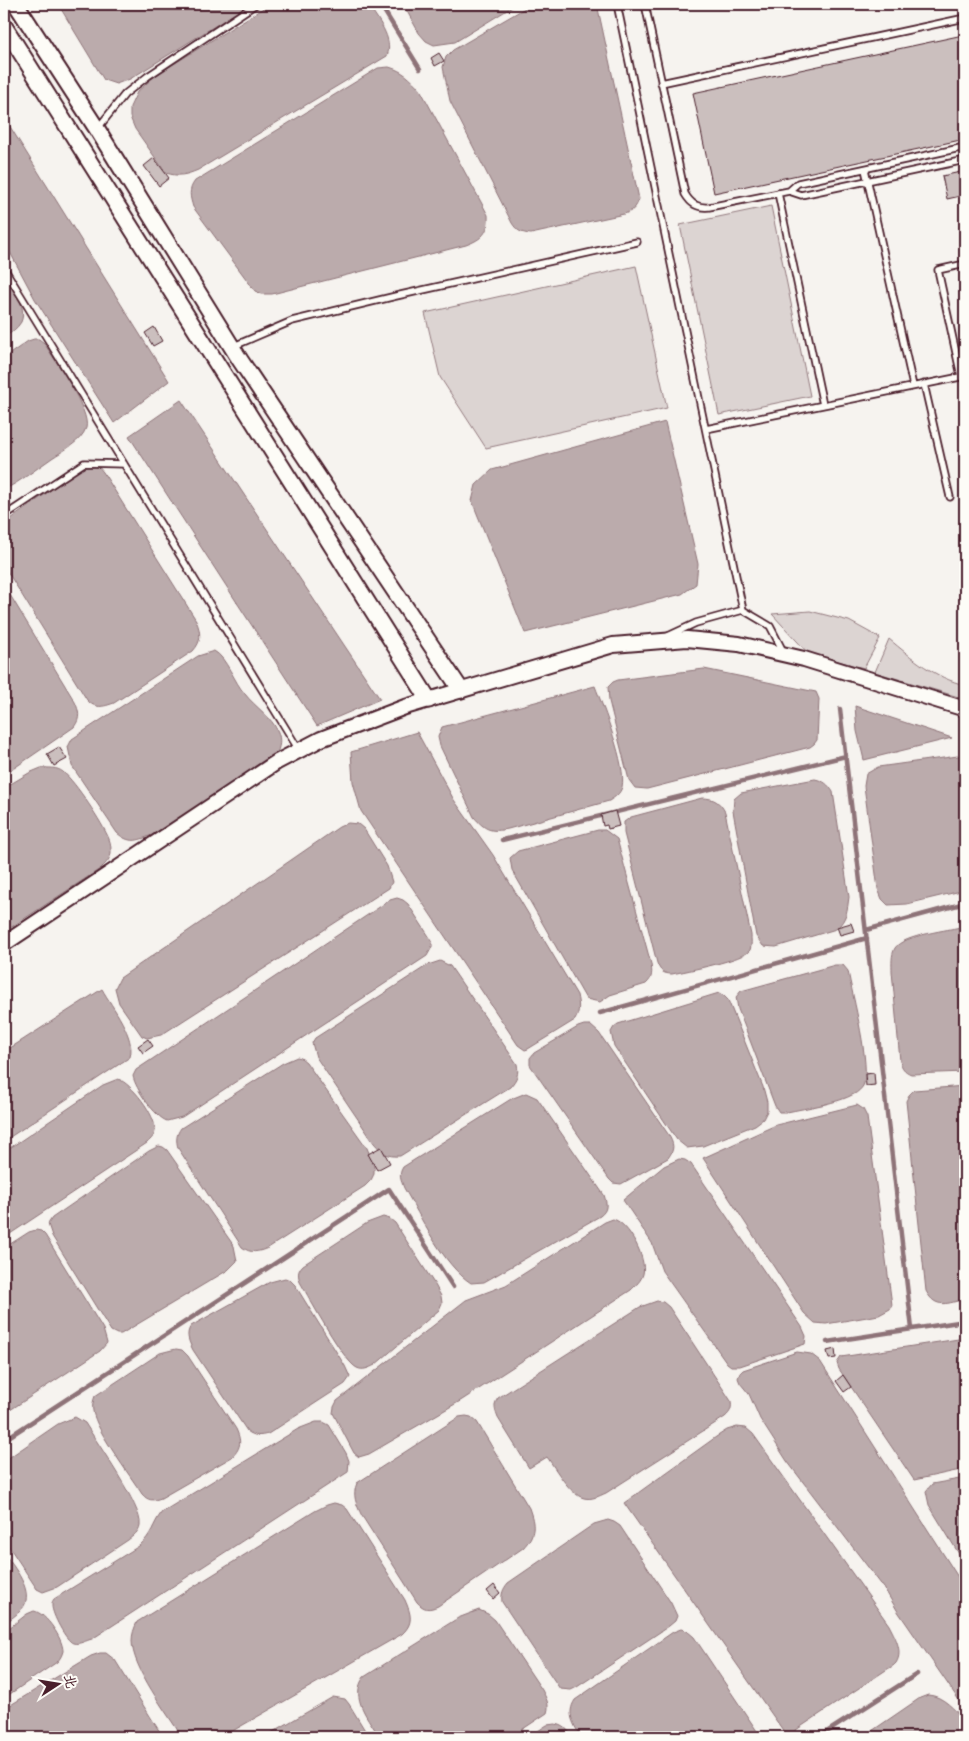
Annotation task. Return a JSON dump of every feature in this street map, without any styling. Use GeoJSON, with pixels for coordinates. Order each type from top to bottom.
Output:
{"type":"FeatureCollection","features":[{"type":"Feature","properties":{"kind":"main road"},"geometry":{"type":"LineString","coordinates":[[16,4],[97,129],[232,347],[461,690]]}},
{"type":"Feature","properties":{"kind":"main road"},"geometry":{"type":"LineString","coordinates":[[4,26],[429,700]]}},
{"type":"Feature","properties":{"kind":"street"},"geometry":{"type":"LineString","coordinates":[[4,944],[277,762],[321,739],[405,707],[613,644],[687,639],[739,644],[804,659],[965,709]]}},
{"type":"Feature","properties":{"kind":"lane"},"geometry":{"type":"LineString","coordinates":[[97,129],[125,94],[148,76],[256,4]]}},
{"type":"Feature","properties":{"kind":"lane"},"geometry":{"type":"LineString","coordinates":[[617,4],[742,610]]}},
{"type":"Feature","properties":{"kind":"lane"},"geometry":{"type":"LineString","coordinates":[[645,4],[685,194],[694,205],[709,207],[789,191],[801,195],[965,160]]}},
{"type":"Feature","properties":{"kind":"lane"},"geometry":{"type":"LineString","coordinates":[[662,83],[965,18]]}},
{"type":"Feature","properties":{"kind":"lane"},"geometry":{"type":"LineString","coordinates":[[789,191],[798,183],[965,147]]}},
{"type":"Feature","properties":{"kind":"lane"},"geometry":{"type":"LineString","coordinates":[[865,169],[913,386]]}},
{"type":"Feature","properties":{"kind":"lane"},"geometry":{"type":"LineString","coordinates":[[778,193],[823,405]]}},
{"type":"Feature","properties":{"kind":"lane"},"geometry":{"type":"LineString","coordinates":[[232,347],[292,321],[637,242]]}},
{"type":"Feature","properties":{"kind":"lane"},"geometry":{"type":"LineString","coordinates":[[706,429],[963,376],[938,270],[965,264]]}},
{"type":"Feature","properties":{"kind":"lane"},"geometry":{"type":"LineString","coordinates":[[4,268],[299,750]]}},
{"type":"Feature","properties":{"kind":"lane"},"geometry":{"type":"LineString","coordinates":[[924,384],[950,497]]}},
{"type":"Feature","properties":{"kind":"lane"},"geometry":{"type":"LineString","coordinates":[[4,516],[84,463],[124,464]]}},
{"type":"Feature","properties":{"kind":"lane"},"geometry":{"type":"LineString","coordinates":[[656,641],[696,624],[742,610],[770,626],[785,655]]}},
{"type":"Feature","properties":{"kind":"shaded area"},"geometry":{"type":"Polygon","coordinates":[[[58,4],[250,4],[130,79],[116,84],[104,80],[58,4]]]}},
{"type":"Feature","properties":{"kind":"shaded area"},"geometry":{"type":"Polygon","coordinates":[[[270,4],[368,4],[380,22],[386,36],[389,49],[387,56],[198,170],[182,175],[166,173],[135,129],[130,117],[130,107],[137,92],[156,75],[270,4]]]}},
{"type":"Feature","properties":{"kind":"shaded area"},"geometry":{"type":"Polygon","coordinates":[[[403,4],[517,4],[455,42],[434,45],[426,41],[419,33],[403,4]]]}},
{"type":"Feature","properties":{"kind":"shaded area"},"geometry":{"type":"Polygon","coordinates":[[[532,4],[597,4],[639,199],[634,209],[624,214],[531,234],[520,231],[512,223],[450,101],[443,67],[446,57],[453,50],[532,4]]]}},
{"type":"Feature","properties":{"kind":"shaded area"},"geometry":{"type":"Polygon","coordinates":[[[389,67],[406,75],[420,89],[488,215],[486,231],[480,238],[466,245],[272,294],[262,294],[255,291],[193,207],[190,194],[191,187],[195,181],[378,68],[389,67]]]}},
{"type":"Feature","properties":{"kind":"shaded area"},"geometry":{"type":"Polygon","coordinates":[[[4,117],[169,381],[114,423],[35,299],[4,241],[4,117]]]}},
{"type":"Feature","properties":{"kind":"shaded area"},"geometry":{"type":"Polygon","coordinates":[[[771,206],[810,396],[719,415],[680,225],[771,206]]]}},
{"type":"Feature","properties":{"kind":"shaded area"},"geometry":{"type":"Polygon","coordinates":[[[636,266],[667,408],[486,448],[440,377],[425,313],[636,266]]]}},
{"type":"Feature","properties":{"kind":"shaded area"},"geometry":{"type":"Polygon","coordinates":[[[4,271],[21,302],[23,316],[18,327],[4,338],[4,271]]]}},
{"type":"Feature","properties":{"kind":"shaded area"},"geometry":{"type":"Polygon","coordinates":[[[39,339],[44,343],[71,385],[83,410],[86,428],[84,433],[72,445],[4,490],[4,358],[28,341],[39,339]]]}},
{"type":"Feature","properties":{"kind":"shaded area"},"geometry":{"type":"Polygon","coordinates":[[[181,400],[380,699],[317,726],[129,436],[181,400]]]}},
{"type":"Feature","properties":{"kind":"shaded area"},"geometry":{"type":"Polygon","coordinates":[[[665,422],[698,564],[696,584],[682,594],[525,633],[472,501],[476,485],[492,470],[665,422]]]}},
{"type":"Feature","properties":{"kind":"shaded area"},"geometry":{"type":"Polygon","coordinates":[[[93,464],[98,466],[103,472],[196,620],[200,637],[193,651],[114,703],[99,706],[93,705],[87,700],[4,566],[4,524],[77,471],[93,464]]]}},
{"type":"Feature","properties":{"kind":"shaded area"},"geometry":{"type":"Polygon","coordinates":[[[4,585],[75,702],[79,714],[78,721],[74,727],[4,775],[4,585]]]}},
{"type":"Feature","properties":{"kind":"shaded area"},"geometry":{"type":"Polygon","coordinates":[[[810,611],[849,621],[880,638],[864,668],[808,653],[772,614],[810,611]]]}},
{"type":"Feature","properties":{"kind":"shaded area"},"geometry":{"type":"Polygon","coordinates":[[[889,639],[915,660],[934,672],[944,678],[965,685],[965,699],[875,672],[889,639]]]}},
{"type":"Feature","properties":{"kind":"shaded area"},"geometry":{"type":"Polygon","coordinates":[[[214,651],[223,659],[245,694],[268,717],[275,727],[280,741],[276,755],[152,835],[138,840],[126,839],[117,833],[72,766],[68,747],[72,739],[198,656],[214,651]]]}},
{"type":"Feature","properties":{"kind":"shaded area"},"geometry":{"type":"Polygon","coordinates":[[[704,669],[816,692],[819,699],[817,740],[810,747],[647,789],[635,788],[629,780],[609,701],[608,687],[618,680],[704,669]]]}},
{"type":"Feature","properties":{"kind":"shaded area"},"geometry":{"type":"Polygon","coordinates":[[[595,686],[618,751],[623,777],[619,793],[609,801],[508,829],[493,830],[482,825],[474,817],[440,746],[438,737],[442,727],[595,686]]]}},
{"type":"Feature","properties":{"kind":"shaded area"},"geometry":{"type":"Polygon","coordinates":[[[855,706],[952,738],[864,760],[857,731],[855,706]]]}},
{"type":"Feature","properties":{"kind":"shaded area"},"geometry":{"type":"Polygon","coordinates":[[[417,732],[454,800],[493,855],[577,995],[579,1008],[575,1020],[528,1049],[525,1050],[518,1045],[361,811],[353,782],[351,752],[417,732]]]}},
{"type":"Feature","properties":{"kind":"shaded area"},"geometry":{"type":"Polygon","coordinates":[[[965,755],[965,890],[907,904],[888,905],[882,899],[878,889],[864,786],[866,774],[878,767],[965,755]]]}},
{"type":"Feature","properties":{"kind":"shaded area"},"geometry":{"type":"Polygon","coordinates":[[[41,768],[61,770],[74,784],[106,832],[110,842],[111,854],[108,861],[100,869],[4,932],[4,788],[41,768]]]}},
{"type":"Feature","properties":{"kind":"shaded area"},"geometry":{"type":"Polygon","coordinates":[[[815,779],[826,783],[833,792],[849,897],[846,914],[836,929],[776,947],[763,946],[756,936],[733,811],[734,799],[741,793],[815,779]]]}},
{"type":"Feature","properties":{"kind":"shaded area"},"geometry":{"type":"Polygon","coordinates":[[[702,798],[716,801],[725,812],[751,935],[751,946],[746,954],[737,958],[672,974],[664,973],[657,963],[624,833],[624,822],[631,817],[702,798]]]}},
{"type":"Feature","properties":{"kind":"shaded area"},"geometry":{"type":"Polygon","coordinates":[[[348,823],[358,824],[364,829],[387,866],[392,882],[389,888],[161,1035],[147,1038],[142,1036],[119,1003],[115,988],[120,978],[339,827],[348,823]]]}},
{"type":"Feature","properties":{"kind":"shaded area"},"geometry":{"type":"Polygon","coordinates":[[[598,830],[605,830],[617,839],[652,972],[646,984],[610,995],[600,1002],[586,999],[512,870],[510,858],[518,851],[598,830]]]}},
{"type":"Feature","properties":{"kind":"shaded area"},"geometry":{"type":"Polygon","coordinates":[[[397,898],[408,904],[432,941],[432,947],[427,956],[182,1117],[167,1121],[151,1108],[141,1094],[133,1076],[136,1070],[390,900],[397,898]]]}},
{"type":"Feature","properties":{"kind":"shaded area"},"geometry":{"type":"Polygon","coordinates":[[[965,926],[965,1072],[911,1074],[904,1069],[900,1061],[892,971],[895,948],[900,943],[917,936],[965,926]]]}},
{"type":"Feature","properties":{"kind":"shaded area"},"geometry":{"type":"Polygon","coordinates":[[[440,961],[450,966],[517,1064],[517,1076],[510,1087],[400,1156],[388,1155],[382,1152],[374,1143],[316,1057],[312,1043],[315,1038],[428,965],[440,961]]]}},
{"type":"Feature","properties":{"kind":"shaded area"},"geometry":{"type":"Polygon","coordinates":[[[835,965],[843,965],[848,971],[863,1048],[865,1077],[863,1086],[856,1093],[840,1100],[787,1112],[779,1112],[738,1009],[736,997],[741,991],[835,965]]]}},
{"type":"Feature","properties":{"kind":"shaded area"},"geometry":{"type":"Polygon","coordinates":[[[102,989],[117,1013],[130,1040],[130,1057],[4,1141],[4,1052],[102,989]]]}},
{"type":"Feature","properties":{"kind":"shaded area"},"geometry":{"type":"Polygon","coordinates":[[[719,993],[728,1000],[763,1087],[767,1111],[763,1119],[755,1125],[703,1146],[687,1148],[677,1140],[614,1046],[611,1032],[618,1024],[719,993]]]}},
{"type":"Feature","properties":{"kind":"shaded area"},"geometry":{"type":"Polygon","coordinates":[[[584,1025],[590,1025],[599,1033],[668,1134],[672,1144],[673,1149],[668,1158],[621,1184],[613,1183],[609,1179],[530,1065],[530,1058],[534,1053],[584,1025]]]}},
{"type":"Feature","properties":{"kind":"shaded area"},"geometry":{"type":"Polygon","coordinates":[[[297,1057],[306,1062],[367,1148],[374,1165],[374,1174],[365,1186],[268,1248],[252,1251],[242,1247],[178,1148],[177,1135],[181,1128],[283,1063],[297,1057]]]}},
{"type":"Feature","properties":{"kind":"shaded area"},"geometry":{"type":"Polygon","coordinates":[[[118,1079],[136,1093],[147,1108],[154,1124],[155,1132],[152,1137],[147,1143],[4,1238],[4,1152],[103,1085],[118,1079]]]}},
{"type":"Feature","properties":{"kind":"shaded area"},"geometry":{"type":"Polygon","coordinates":[[[965,1086],[965,1299],[943,1304],[934,1301],[926,1291],[906,1101],[914,1090],[965,1086]]]}},
{"type":"Feature","properties":{"kind":"shaded area"},"geometry":{"type":"Polygon","coordinates":[[[526,1093],[537,1098],[604,1195],[606,1209],[600,1216],[484,1282],[471,1283],[451,1265],[433,1240],[404,1188],[401,1173],[403,1167],[511,1099],[526,1093]]]}},
{"type":"Feature","properties":{"kind":"shaded area"},"geometry":{"type":"Polygon","coordinates":[[[857,1105],[863,1109],[867,1117],[892,1305],[890,1309],[879,1315],[826,1324],[815,1323],[804,1313],[703,1158],[776,1125],[857,1105]]]}},
{"type":"Feature","properties":{"kind":"shaded area"},"geometry":{"type":"Polygon","coordinates":[[[159,1146],[167,1150],[234,1246],[237,1261],[228,1270],[121,1334],[117,1334],[111,1331],[52,1236],[48,1224],[52,1218],[159,1146]]]}},
{"type":"Feature","properties":{"kind":"shaded area"},"geometry":{"type":"Polygon","coordinates":[[[679,1159],[691,1164],[802,1327],[806,1336],[805,1344],[740,1366],[731,1366],[662,1271],[652,1243],[623,1200],[664,1166],[679,1159]]]}},
{"type":"Feature","properties":{"kind":"shaded area"},"geometry":{"type":"Polygon","coordinates":[[[383,1217],[395,1223],[435,1285],[441,1296],[442,1303],[439,1310],[375,1365],[362,1369],[357,1368],[351,1363],[335,1342],[300,1282],[298,1273],[303,1265],[367,1223],[383,1217]]]}},
{"type":"Feature","properties":{"kind":"shaded area"},"geometry":{"type":"Polygon","coordinates":[[[613,1219],[625,1227],[631,1234],[636,1242],[644,1267],[642,1276],[631,1290],[462,1400],[369,1454],[359,1457],[354,1453],[333,1413],[337,1401],[466,1300],[506,1285],[605,1222],[613,1219]]]}},
{"type":"Feature","properties":{"kind":"shaded area"},"geometry":{"type":"Polygon","coordinates":[[[41,1231],[45,1235],[103,1329],[107,1343],[100,1351],[4,1414],[4,1248],[29,1232],[41,1231]]]}},
{"type":"Feature","properties":{"kind":"shaded area"},"geometry":{"type":"Polygon","coordinates":[[[285,1278],[295,1285],[350,1377],[345,1384],[268,1434],[260,1436],[247,1431],[193,1350],[188,1332],[191,1326],[270,1282],[285,1278]]]}},
{"type":"Feature","properties":{"kind":"shaded area"},"geometry":{"type":"Polygon","coordinates":[[[657,1301],[663,1302],[669,1307],[731,1401],[729,1413],[606,1493],[595,1497],[584,1498],[574,1492],[547,1457],[529,1468],[498,1418],[495,1403],[498,1398],[640,1307],[657,1301]]]}},
{"type":"Feature","properties":{"kind":"shaded area"},"geometry":{"type":"Polygon","coordinates":[[[965,1338],[965,1469],[914,1480],[839,1369],[837,1363],[841,1357],[965,1338]]]}},
{"type":"Feature","properties":{"kind":"shaded area"},"geometry":{"type":"Polygon","coordinates":[[[176,1349],[182,1350],[188,1356],[236,1429],[240,1443],[238,1450],[232,1457],[161,1498],[151,1500],[142,1494],[100,1430],[95,1420],[93,1404],[95,1396],[160,1353],[176,1349]]]}},
{"type":"Feature","properties":{"kind":"shaded area"},"geometry":{"type":"Polygon","coordinates":[[[797,1352],[811,1354],[820,1361],[965,1588],[965,1709],[884,1588],[787,1461],[760,1419],[749,1394],[740,1383],[738,1378],[743,1370],[797,1352]]]}},
{"type":"Feature","properties":{"kind":"shaded area"},"geometry":{"type":"Polygon","coordinates":[[[75,1417],[85,1423],[118,1474],[134,1504],[139,1516],[140,1525],[137,1532],[128,1540],[57,1587],[43,1592],[37,1589],[4,1539],[4,1461],[58,1424],[75,1417]]]}},
{"type":"Feature","properties":{"kind":"shaded area"},"geometry":{"type":"Polygon","coordinates":[[[459,1417],[471,1417],[477,1422],[529,1508],[533,1524],[532,1534],[523,1548],[438,1606],[432,1608],[422,1607],[362,1516],[355,1500],[356,1487],[357,1483],[459,1417]]]}},
{"type":"Feature","properties":{"kind":"shaded area"},"geometry":{"type":"Polygon","coordinates":[[[316,1422],[323,1422],[329,1425],[346,1453],[349,1461],[348,1472],[92,1639],[73,1643],[67,1638],[54,1615],[52,1603],[54,1599],[139,1546],[147,1537],[162,1512],[298,1429],[316,1422]]]}},
{"type":"Feature","properties":{"kind":"shaded area"},"geometry":{"type":"Polygon","coordinates":[[[737,1427],[746,1428],[753,1434],[889,1625],[899,1648],[898,1658],[894,1665],[787,1736],[624,1503],[716,1437],[727,1430],[737,1427]]]}},
{"type":"Feature","properties":{"kind":"shaded area"},"geometry":{"type":"Polygon","coordinates":[[[965,1478],[965,1560],[959,1554],[929,1505],[926,1491],[932,1484],[965,1478]]]}},
{"type":"Feature","properties":{"kind":"shaded area"},"geometry":{"type":"Polygon","coordinates":[[[334,1503],[342,1505],[347,1509],[405,1600],[410,1618],[406,1630],[222,1737],[182,1737],[144,1677],[138,1664],[132,1641],[137,1622],[315,1511],[334,1503]]]}},
{"type":"Feature","properties":{"kind":"shaded area"},"geometry":{"type":"Polygon","coordinates":[[[608,1520],[620,1526],[671,1603],[677,1616],[675,1621],[669,1626],[577,1687],[571,1690],[560,1689],[502,1602],[503,1592],[508,1583],[594,1524],[608,1520]]]}},
{"type":"Feature","properties":{"kind":"shaded area"},"geometry":{"type":"Polygon","coordinates":[[[4,1553],[22,1580],[25,1587],[26,1602],[16,1615],[4,1624],[4,1553]]]}},
{"type":"Feature","properties":{"kind":"shaded area"},"geometry":{"type":"Polygon","coordinates":[[[479,1610],[495,1620],[542,1690],[548,1704],[547,1713],[511,1737],[380,1737],[362,1708],[359,1692],[364,1677],[458,1618],[479,1610]]]}},
{"type":"Feature","properties":{"kind":"shaded area"},"geometry":{"type":"Polygon","coordinates":[[[34,1611],[44,1616],[53,1627],[60,1640],[63,1652],[57,1662],[4,1698],[4,1632],[27,1614],[34,1611]]]}},
{"type":"Feature","properties":{"kind":"shaded area"},"geometry":{"type":"Polygon","coordinates":[[[681,1629],[694,1637],[761,1737],[581,1737],[571,1715],[572,1705],[575,1700],[673,1632],[681,1629]]]}},
{"type":"Feature","properties":{"kind":"shaded area"},"geometry":{"type":"Polygon","coordinates":[[[106,1653],[115,1660],[163,1737],[4,1737],[4,1709],[91,1656],[106,1653]]]}},
{"type":"Feature","properties":{"kind":"shaded area"},"geometry":{"type":"Polygon","coordinates":[[[928,1695],[944,1701],[965,1720],[965,1737],[863,1737],[920,1698],[928,1695]]]}},
{"type":"Feature","properties":{"kind":"shaded area"},"geometry":{"type":"Polygon","coordinates":[[[333,1697],[345,1699],[369,1737],[264,1737],[333,1697]]]}},
{"type":"Feature","properties":{"kind":"shaded area"},"geometry":{"type":"Polygon","coordinates":[[[555,1724],[566,1728],[573,1737],[529,1737],[547,1725],[555,1724]]]}},
{"type":"Feature","properties":{"kind":"building"},"geometry":{"type":"Polygon","coordinates":[[[963,35],[965,46],[965,139],[714,193],[693,93],[963,35]]]}},
{"type":"Feature","properties":{"kind":"building"},"geometry":{"type":"Polygon","coordinates":[[[439,53],[444,61],[435,66],[431,58],[439,53]]]}},
{"type":"Feature","properties":{"kind":"building"},"geometry":{"type":"Polygon","coordinates":[[[154,158],[169,178],[159,186],[144,166],[154,158]]]}},
{"type":"Feature","properties":{"kind":"building"},"geometry":{"type":"Polygon","coordinates":[[[965,171],[965,195],[947,199],[942,176],[965,171]]]}},
{"type":"Feature","properties":{"kind":"building"},"geometry":{"type":"Polygon","coordinates":[[[154,327],[162,341],[153,346],[145,333],[154,327]]]}},
{"type":"Feature","properties":{"kind":"building"},"geometry":{"type":"Polygon","coordinates":[[[59,747],[67,759],[54,766],[47,754],[59,747]]]}},
{"type":"Feature","properties":{"kind":"building"},"geometry":{"type":"Polygon","coordinates":[[[615,811],[619,826],[608,829],[607,825],[603,826],[601,815],[615,811]]]}},
{"type":"Feature","properties":{"kind":"building"},"geometry":{"type":"Polygon","coordinates":[[[851,923],[854,931],[840,935],[837,927],[851,923]]]}},
{"type":"Feature","properties":{"kind":"building"},"geometry":{"type":"Polygon","coordinates":[[[148,1039],[153,1046],[143,1053],[138,1046],[148,1039]]]}},
{"type":"Feature","properties":{"kind":"building"},"geometry":{"type":"Polygon","coordinates":[[[874,1073],[875,1085],[866,1086],[865,1074],[874,1073]]]}},
{"type":"Feature","properties":{"kind":"building"},"geometry":{"type":"Polygon","coordinates":[[[381,1147],[390,1163],[377,1170],[368,1154],[381,1147]]]}},
{"type":"Feature","properties":{"kind":"building"},"geometry":{"type":"Polygon","coordinates":[[[835,1349],[836,1358],[829,1359],[827,1351],[835,1349]]]}},
{"type":"Feature","properties":{"kind":"building"},"geometry":{"type":"Polygon","coordinates":[[[843,1375],[851,1387],[844,1392],[836,1381],[843,1375]]]}},
{"type":"Feature","properties":{"kind":"building"},"geometry":{"type":"Polygon","coordinates":[[[494,1585],[500,1593],[493,1599],[487,1591],[494,1585]]]}},
{"type":"Feature","properties":{"kind":"waterway"},"geometry":{"type":"LineString","coordinates":[[380,4],[420,69]]}},
{"type":"Feature","properties":{"kind":"waterway"},"geometry":{"type":"LineString","coordinates":[[840,709],[912,1329]]}},
{"type":"Feature","properties":{"kind":"waterway"},"geometry":{"type":"LineString","coordinates":[[502,840],[846,756]]}},
{"type":"Feature","properties":{"kind":"waterway"},"geometry":{"type":"LineString","coordinates":[[866,930],[965,903]]}},
{"type":"Feature","properties":{"kind":"waterway"},"geometry":{"type":"LineString","coordinates":[[600,1013],[867,938]]}},
{"type":"Feature","properties":{"kind":"waterway"},"geometry":{"type":"LineString","coordinates":[[4,1440],[389,1189],[453,1287]]}},
{"type":"Feature","properties":{"kind":"waterway"},"geometry":{"type":"LineString","coordinates":[[827,1342],[965,1321]]}},
{"type":"Feature","properties":{"kind":"waterway"},"geometry":{"type":"LineString","coordinates":[[819,1737],[917,1674]]}}]}
